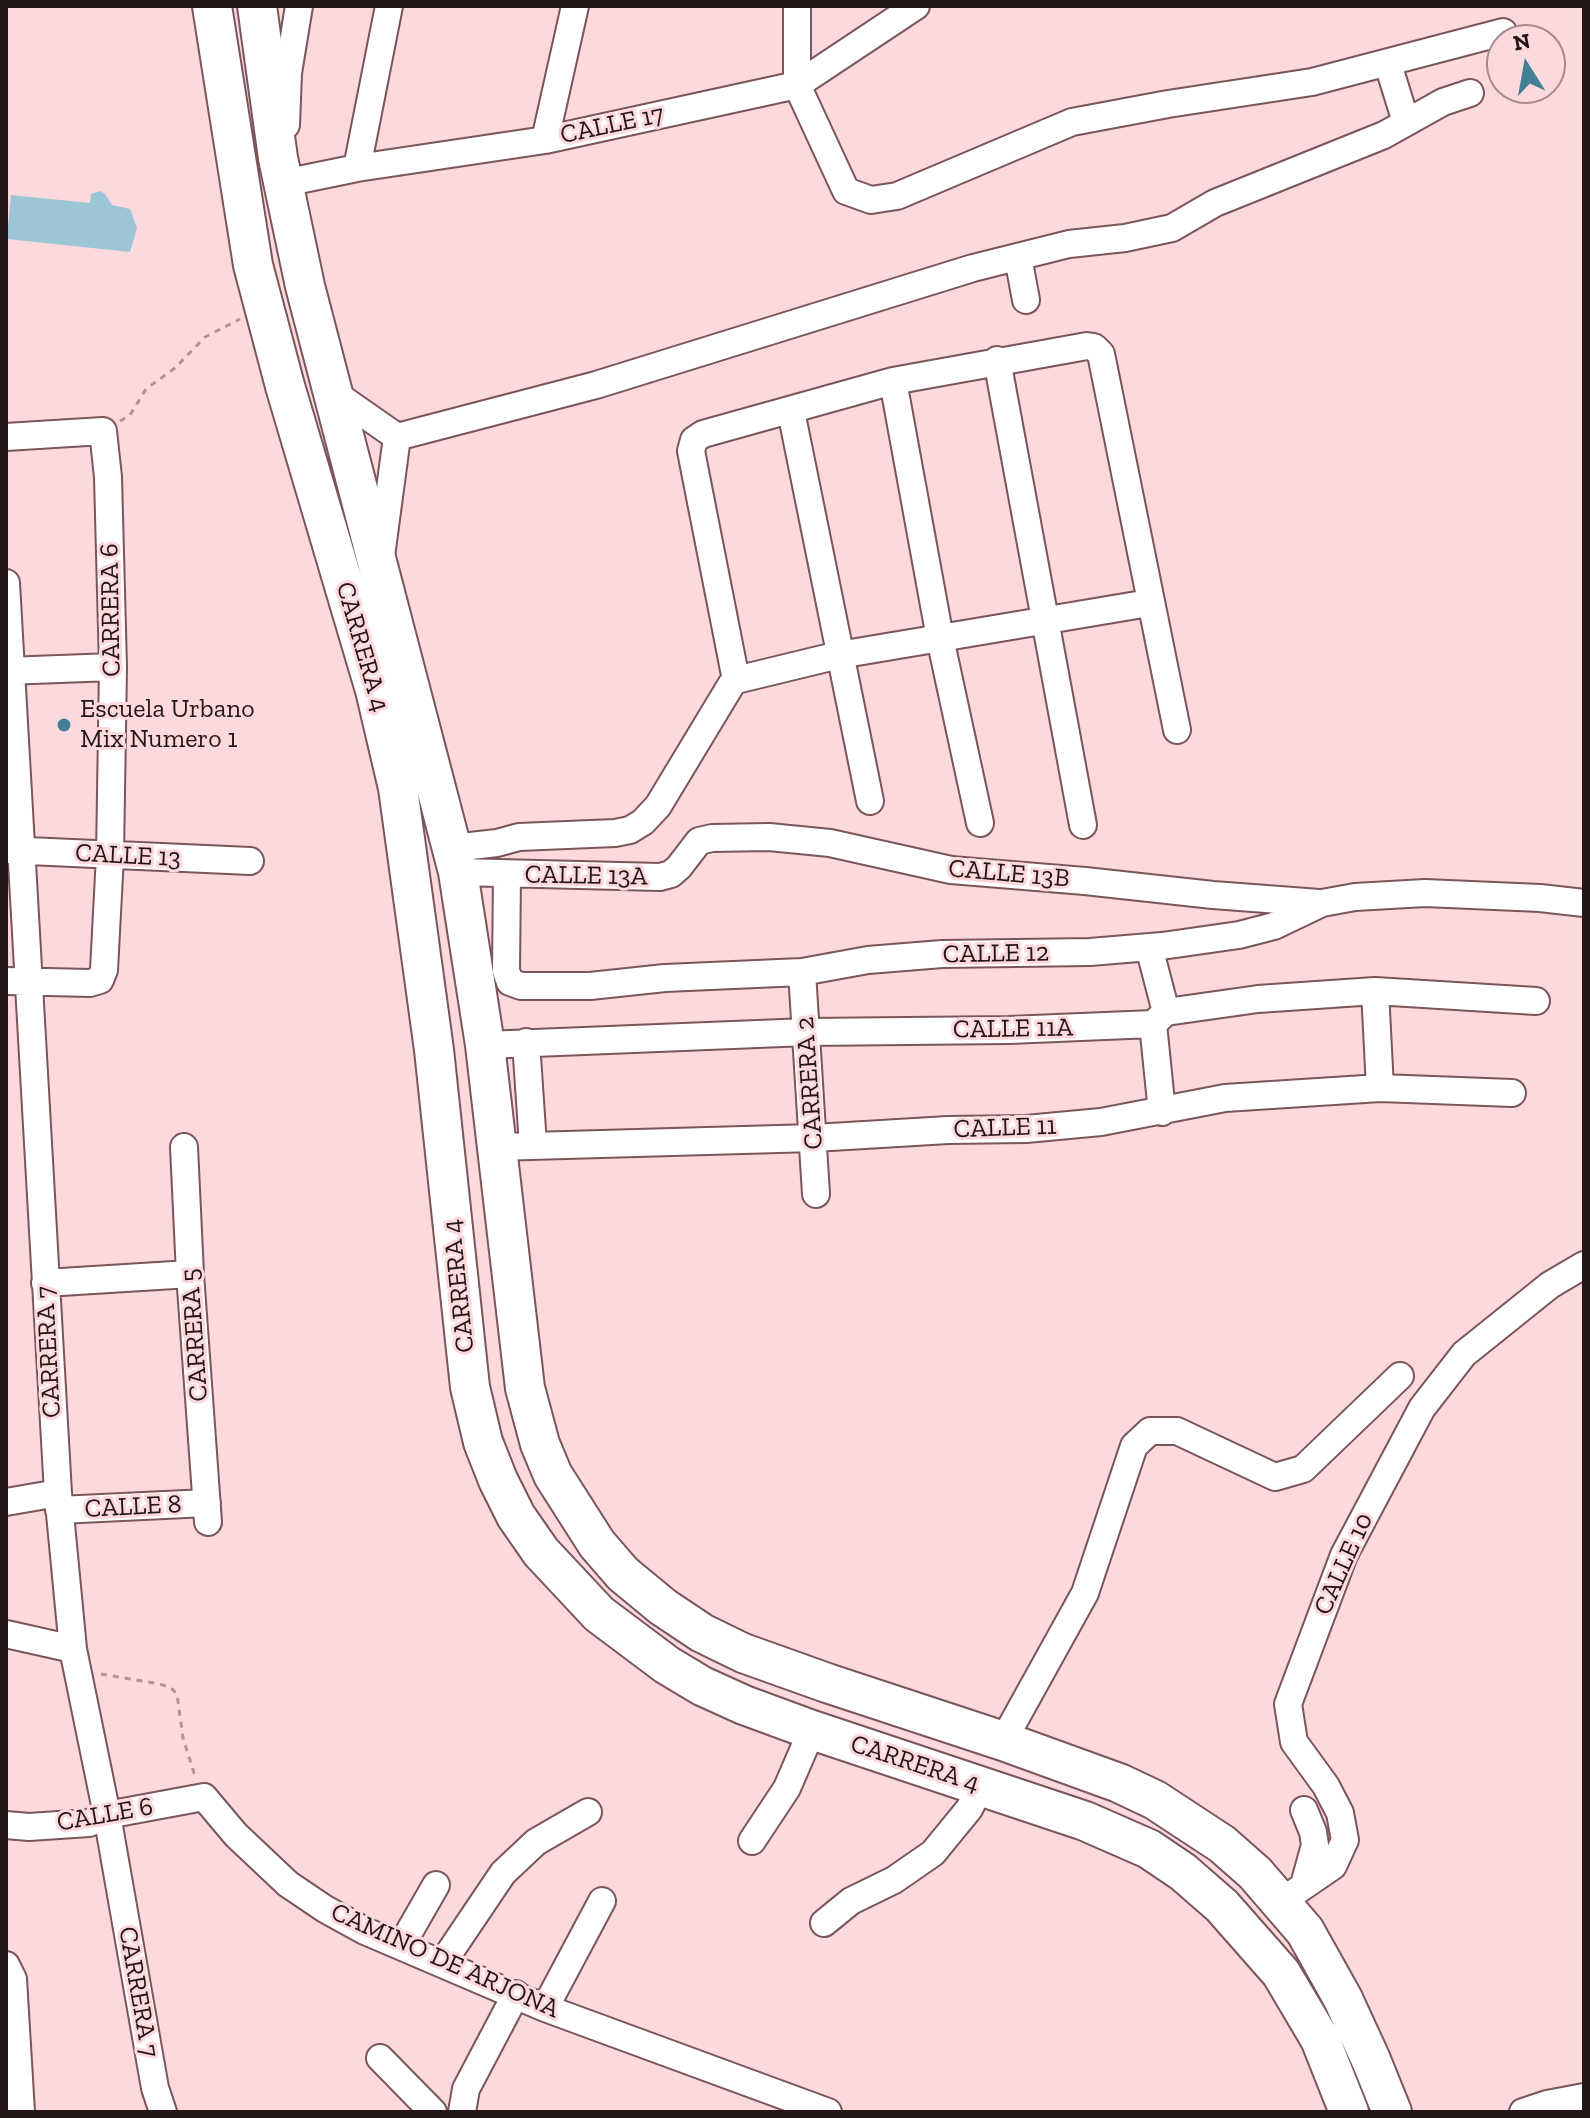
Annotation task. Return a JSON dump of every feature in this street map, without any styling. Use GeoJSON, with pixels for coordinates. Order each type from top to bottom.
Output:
{"type":"FeatureCollection","features":[{"type":"Feature","properties":{"kind":"highway","name":"CARRERA 4"},"geometry":{"type":"LineString","coordinates":[[212,6],[246,225],[264,307],[363,645],[398,788],[432,1035],[470,1387],[483,1442],[516,1516],[541,1552],[599,1614],[667,1665],[702,1686],[812,1730],[1123,1836],[1183,1872],[1222,1906],[1281,1973],[1320,2039],[1349,2112]]}},
{"type":"Feature","properties":{"kind":"highway","name":"CARRERA 4"},"geometry":{"type":"LineString","coordinates":[[257,6],[281,170],[305,286],[454,852],[485,1045],[511,1287],[527,1401],[553,1475],[597,1544],[623,1574],[663,1607],[702,1633],[743,1653],[1119,1783],[1155,1800],[1222,1844],[1255,1873],[1293,1893],[1392,2112]]}},
{"type":"Feature","properties":{"kind":"highway"},"geometry":{"type":"LineString","coordinates":[[460,1293],[511,1287]]}},
{"type":"Feature","properties":{"kind":"street"},"geometry":{"type":"LineString","coordinates":[[281,170],[287,123],[288,73],[299,6]]}},
{"type":"Feature","properties":{"kind":"street"},"geometry":{"type":"LineString","coordinates":[[357,168],[389,6]]}},
{"type":"Feature","properties":{"kind":"street"},"geometry":{"type":"LineString","coordinates":[[545,140],[575,6]]}},
{"type":"Feature","properties":{"kind":"street"},"geometry":{"type":"LineString","coordinates":[[797,6],[797,85],[846,191],[871,200],[897,196],[1072,122],[1312,82],[1486,37]]}},
{"type":"Feature","properties":{"kind":"street","name":"CALLE 17"},"geometry":{"type":"LineString","coordinates":[[281,170],[357,168],[545,140],[797,85],[916,6]]}},
{"type":"Feature","properties":{"kind":"street"},"geometry":{"type":"LineString","coordinates":[[1388,64],[1406,122]]}},
{"type":"Feature","properties":{"kind":"street"},"geometry":{"type":"LineString","coordinates":[[334,393],[397,437],[596,385],[958,273],[1069,244],[1125,238],[1172,228],[1215,203],[1384,135],[1443,102],[1470,93]]}},
{"type":"Feature","properties":{"kind":"street"},"geometry":{"type":"LineString","coordinates":[[1018,257],[1026,300]]}},
{"type":"Feature","properties":{"kind":"street"},"geometry":{"type":"LineString","coordinates":[[736,680],[691,451],[694,440],[703,434],[893,381],[1087,346],[1094,347],[1101,354],[1177,730]]}},
{"type":"Feature","properties":{"kind":"street"},"geometry":{"type":"LineString","coordinates":[[997,360],[1083,825]]}},
{"type":"Feature","properties":{"kind":"street"},"geometry":{"type":"LineString","coordinates":[[893,381],[940,638],[980,823]]}},
{"type":"Feature","properties":{"kind":"street"},"geometry":{"type":"LineString","coordinates":[[791,411],[870,801]]}},
{"type":"Feature","properties":{"kind":"street"},"geometry":{"type":"LineString","coordinates":[[6,437],[103,431]]}},
{"type":"Feature","properties":{"kind":"street","name":"CARRERA 6"},"geometry":{"type":"LineString","coordinates":[[17,981],[90,983],[100,980],[104,970],[110,856],[113,667],[108,477],[103,431]]}},
{"type":"Feature","properties":{"kind":"street"},"geometry":{"type":"LineString","coordinates":[[380,565],[397,437]]}},
{"type":"Feature","properties":{"kind":"street","name":"CARRERA 7"},"geometry":{"type":"LineString","coordinates":[[6,583],[17,981],[45,1283],[58,1502],[75,1660],[107,1815],[155,2088],[163,2112]]}},
{"type":"Feature","properties":{"kind":"street"},"geometry":{"type":"LineString","coordinates":[[454,852],[519,837],[630,830],[658,806],[736,680],[839,655],[1149,603]]}},
{"type":"Feature","properties":{"kind":"street"},"geometry":{"type":"LineString","coordinates":[[9,670],[113,667]]}},
{"type":"Feature","properties":{"kind":"street","name":"CALLE 13B"},"geometry":{"type":"LineString","coordinates":[[699,841],[712,838],[785,839],[830,843],[951,870],[1322,903]]}},
{"type":"Feature","properties":{"kind":"street","name":"CALLE 13A"},"geometry":{"type":"LineString","coordinates":[[454,852],[507,874],[660,877],[671,874],[679,867],[699,841]]}},
{"type":"Feature","properties":{"kind":"street","name":"CALLE 13"},"geometry":{"type":"LineString","coordinates":[[14,850],[250,861]]}},
{"type":"Feature","properties":{"kind":"street","name":"CALLE 12"},"geometry":{"type":"LineString","coordinates":[[507,874],[506,971],[510,982],[521,986],[590,986],[665,978],[802,972],[868,960],[942,954],[1090,952],[1149,947],[1239,935],[1274,926],[1322,903],[1355,897],[1425,893],[1584,903]]}},
{"type":"Feature","properties":{"kind":"street"},"geometry":{"type":"LineString","coordinates":[[1149,947],[1160,1018],[1162,1112]]}},
{"type":"Feature","properties":{"kind":"street","name":"CARRERA 2"},"geometry":{"type":"LineString","coordinates":[[802,972],[816,1194]]}},
{"type":"Feature","properties":{"kind":"street"},"geometry":{"type":"LineString","coordinates":[[1375,991],[1380,1088]]}},
{"type":"Feature","properties":{"kind":"street","name":"CALLE 11A"},"geometry":{"type":"LineString","coordinates":[[485,1045],[807,1032],[1009,1030],[1160,1018],[1258,999],[1375,991],[1536,1001]]}},
{"type":"Feature","properties":{"kind":"street"},"geometry":{"type":"LineString","coordinates":[[526,1042],[533,1145]]}},
{"type":"Feature","properties":{"kind":"street","name":"CALLE 11"},"geometry":{"type":"LineString","coordinates":[[495,1147],[1026,1129],[1101,1122],[1225,1098],[1380,1088],[1512,1093]]}},
{"type":"Feature","properties":{"kind":"street","name":"CARRERA 5"},"geometry":{"type":"LineString","coordinates":[[184,1147],[207,1513]]}},
{"type":"Feature","properties":{"kind":"street","name":"CALLE 10"},"geometry":{"type":"LineString","coordinates":[[1293,1893],[1333,1866],[1345,1840],[1340,1813],[1326,1786],[1294,1742],[1288,1704],[1344,1555],[1422,1408],[1464,1354],[1550,1285],[1584,1265]]}},
{"type":"Feature","properties":{"kind":"street"},"geometry":{"type":"LineString","coordinates":[[45,1283],[190,1274]]}},
{"type":"Feature","properties":{"kind":"street"},"geometry":{"type":"LineString","coordinates":[[1003,1741],[1085,1593],[1134,1446],[1150,1431],[1177,1431],[1275,1477],[1303,1469],[1400,1376]]}},
{"type":"Feature","properties":{"kind":"street","name":"CALLE 8"},"geometry":{"type":"LineString","coordinates":[[6,1502],[58,1502],[207,1513]]}},
{"type":"Feature","properties":{"kind":"street"},"geometry":{"type":"LineString","coordinates":[[6,1634],[75,1660]]}},
{"type":"Feature","properties":{"kind":"street"},"geometry":{"type":"LineString","coordinates":[[752,1841],[787,1788],[812,1730]]}},
{"type":"Feature","properties":{"kind":"street"},"geometry":{"type":"LineString","coordinates":[[824,1923],[851,1901],[894,1880],[933,1853],[969,1809],[981,1786]]}},
{"type":"Feature","properties":{"kind":"street","name":"CALLE 6"},"geometry":{"type":"LineString","coordinates":[[6,1825],[29,1827],[89,1823],[107,1815],[204,1797]]}},
{"type":"Feature","properties":{"kind":"street","name":"CAMINO DE ARJONA"},"geometry":{"type":"LineString","coordinates":[[204,1797],[236,1835],[288,1884],[325,1909],[401,1946],[545,2008],[823,2111]]}},
{"type":"Feature","properties":{"kind":"street"},"geometry":{"type":"LineString","coordinates":[[1293,1893],[1315,1845],[1304,1810]]}},
{"type":"Feature","properties":{"kind":"street"},"geometry":{"type":"LineString","coordinates":[[443,1962],[503,1873],[536,1842],[588,1812]]}},
{"type":"Feature","properties":{"kind":"street"},"geometry":{"type":"LineString","coordinates":[[401,1946],[436,1885]]}},
{"type":"Feature","properties":{"kind":"street"},"geometry":{"type":"LineString","coordinates":[[545,2008],[602,1901]]}},
{"type":"Feature","properties":{"kind":"street"},"geometry":{"type":"LineString","coordinates":[[7,1966],[13,1979],[21,2112]]}},
{"type":"Feature","properties":{"kind":"street"},"geometry":{"type":"LineString","coordinates":[[462,2112],[466,2089],[516,1994]]}},
{"type":"Feature","properties":{"kind":"street"},"geometry":{"type":"LineString","coordinates":[[380,2058],[433,2112]]}},
{"type":"Feature","properties":{"kind":"street"},"geometry":{"type":"LineString","coordinates":[[1523,2112],[1584,2097]]}},
{"type":"Feature","properties":{"kind":"path"},"geometry":{"type":"LineString","coordinates":[[103,431],[130,415],[146,389],[175,368],[205,337],[264,307]]}},
{"type":"Feature","properties":{"kind":"path"},"geometry":{"type":"LineString","coordinates":[[75,1660],[171,1688],[177,1694],[187,1758],[204,1797]]}},
{"type":"Feature","properties":{"kind":"building"},"geometry":{"type":"Polygon","coordinates":[[[100,191],[112,205],[130,209],[137,228],[130,252],[7,239],[11,195],[90,203],[91,194],[100,191]]]}},
{"type":"Feature","properties":{"kind":"place","name":"Escuela Urbano Mix Numero 1"},"geometry":{"type":"Point","coordinates":[64,725]}}]}
